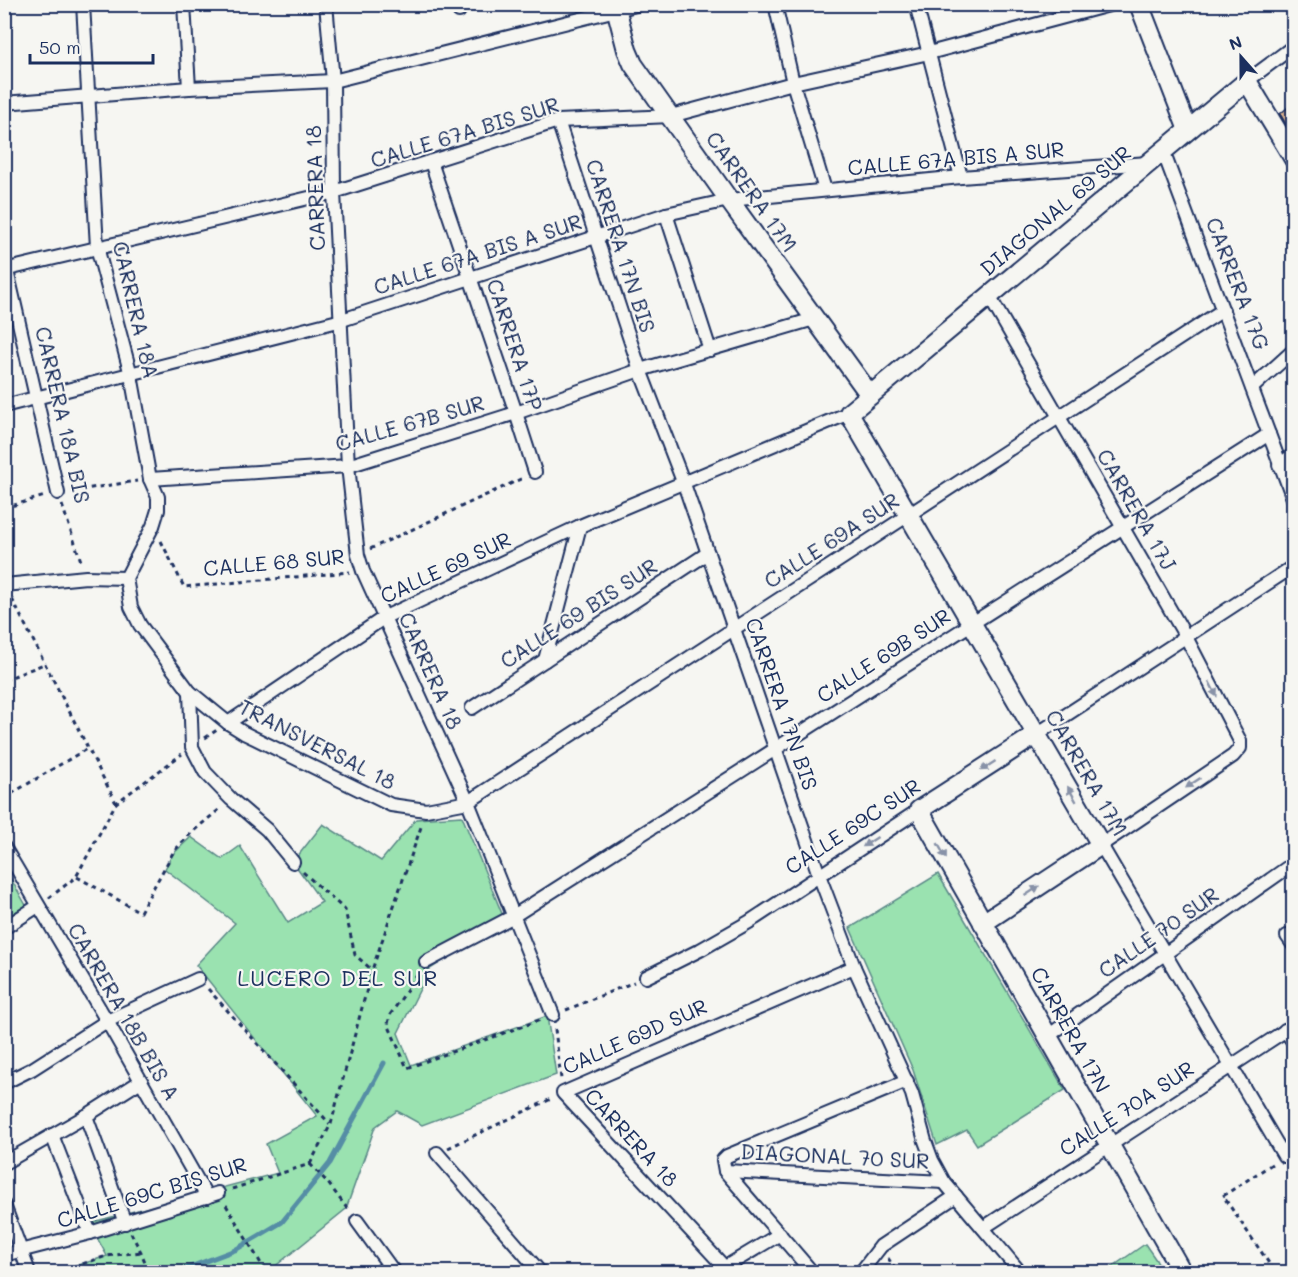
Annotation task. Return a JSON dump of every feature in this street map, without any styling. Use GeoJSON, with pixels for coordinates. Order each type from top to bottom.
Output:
{"type":"FeatureCollection","features":[{"type":"Feature","properties":{"kind":"street","name":"CARRERA 18A"},"geometry":{"type":"LineString","coordinates":[[83,4],[97,247],[131,375],[150,479],[158,497],[158,510],[153,526],[126,578]]}},
{"type":"Feature","properties":{"kind":"street"},"geometry":{"type":"LineString","coordinates":[[184,4],[189,88]]}},
{"type":"Feature","properties":{"kind":"street","name":"CARRERA 18"},"geometry":{"type":"LineString","coordinates":[[326,4],[333,81],[334,192],[348,466],[358,555],[363,571],[468,802],[553,1015]]}},
{"type":"Feature","properties":{"kind":"street"},"geometry":{"type":"LineString","coordinates":[[4,103],[189,88],[333,81],[616,7],[640,4]]}},
{"type":"Feature","properties":{"kind":"street"},"geometry":{"type":"LineString","coordinates":[[775,4],[793,83],[825,190]]}},
{"type":"Feature","properties":{"kind":"street"},"geometry":{"type":"LineString","coordinates":[[916,4],[961,177]]}},
{"type":"Feature","properties":{"kind":"street","name":"CALLE 67A BIS SUR"},"geometry":{"type":"LineString","coordinates":[[5,266],[334,192],[558,121],[671,116],[793,83],[928,53],[1113,4]]}},
{"type":"Feature","properties":{"kind":"street"},"geometry":{"type":"LineString","coordinates":[[1139,4],[1188,130]]}},
{"type":"Feature","properties":{"kind":"street","name":"CARRERA 17M"},"geometry":{"type":"LineString","coordinates":[[616,7],[633,64],[870,395]]}},
{"type":"Feature","properties":{"kind":"street","name":"DIAGONAL 69 SUR"},"geometry":{"type":"LineString","coordinates":[[849,413],[1247,81],[1293,46]]}},
{"type":"Feature","properties":{"kind":"street"},"geometry":{"type":"LineString","coordinates":[[1247,81],[1293,159]]}},
{"type":"Feature","properties":{"kind":"street","name":"CARRERA 17N BIS"},"geometry":{"type":"LineString","coordinates":[[558,121],[640,370],[684,484],[819,875],[854,966],[907,1081],[932,1160],[944,1182],[1020,1272]]}},
{"type":"Feature","properties":{"kind":"street","name":"CARRERA 17G"},"geometry":{"type":"LineString","coordinates":[[1163,151],[1293,501]]}},
{"type":"Feature","properties":{"kind":"street","name":"CARRERA 17P"},"geometry":{"type":"LineString","coordinates":[[431,162],[535,472]]}},
{"type":"Feature","properties":{"kind":"street","name":"CALLE 67A BIS A SUR"},"geometry":{"type":"LineString","coordinates":[[4,406],[342,320],[666,214],[729,200],[961,177],[1148,163]]}},
{"type":"Feature","properties":{"kind":"street"},"geometry":{"type":"LineString","coordinates":[[666,214],[710,350]]}},
{"type":"Feature","properties":{"kind":"street","name":"CARRERA 18A BIS"},"geometry":{"type":"LineString","coordinates":[[5,266],[38,399],[58,493]]}},
{"type":"Feature","properties":{"kind":"street","name":"CARRERA 17J"},"geometry":{"type":"LineString","coordinates":[[989,296],[1186,637],[1240,741],[1240,748],[1233,756],[1101,845]]}},
{"type":"Feature","properties":{"kind":"street","name":"CALLE 69A SUR"},"geometry":{"type":"LineString","coordinates":[[426,810],[468,802],[1223,310]]}},
{"type":"Feature","properties":{"kind":"street","name":"CALLE 67B SUR"},"geometry":{"type":"LineString","coordinates":[[150,479],[348,466],[516,413],[640,370],[814,319]]}},
{"type":"Feature","properties":{"kind":"street"},"geometry":{"type":"LineString","coordinates":[[1252,388],[1293,350]]}},
{"type":"Feature","properties":{"kind":"street","name":"CARRERA 17M"},"geometry":{"type":"LineString","coordinates":[[849,413],[1284,1156]]}},
{"type":"Feature","properties":{"kind":"street","name":"CALLE 69 SUR"},"geometry":{"type":"LineString","coordinates":[[228,723],[385,617],[580,526],[849,413]]}},
{"type":"Feature","properties":{"kind":"street","name":"CALLE 69B SUR"},"geometry":{"type":"LineString","coordinates":[[426,962],[512,917],[1269,434]]}},
{"type":"Feature","properties":{"kind":"street"},"geometry":{"type":"LineString","coordinates":[[1279,465],[1293,454]]}},
{"type":"Feature","properties":{"kind":"street"},"geometry":{"type":"LineString","coordinates":[[545,660],[580,526]]}},
{"type":"Feature","properties":{"kind":"street","name":"CALLE 69 BIS SUR"},"geometry":{"type":"LineString","coordinates":[[472,708],[708,553]]}},
{"type":"Feature","properties":{"kind":"street","name":"CALLE 69C SUR"},"geometry":{"type":"LineString","coordinates":[[646,977],[725,937],[1293,566]]}},
{"type":"Feature","properties":{"kind":"street"},"geometry":{"type":"LineString","coordinates":[[5,585],[86,577],[126,578]]}},
{"type":"Feature","properties":{"kind":"street","name":"TRANSVERSAL 18"},"geometry":{"type":"LineString","coordinates":[[126,578],[128,597],[140,624],[190,692],[228,723],[378,800],[404,808],[426,810]]}},
{"type":"Feature","properties":{"kind":"street"},"geometry":{"type":"LineString","coordinates":[[190,692],[192,747],[205,772],[231,799],[267,830],[293,862]]}},
{"type":"Feature","properties":{"kind":"street","name":"CARRERA 17N"},"geometry":{"type":"LineString","coordinates":[[919,810],[1182,1272]]}},
{"type":"Feature","properties":{"kind":"street"},"geometry":{"type":"LineString","coordinates":[[983,923],[1101,845]]}},
{"type":"Feature","properties":{"kind":"street","name":"CARRERA 18B BIS A"},"geometry":{"type":"LineString","coordinates":[[4,847],[141,1081],[212,1195]]}},
{"type":"Feature","properties":{"kind":"street","name":"CALLE 70 SUR"},"geometry":{"type":"LineString","coordinates":[[1048,1036],[1293,863]]}},
{"type":"Feature","properties":{"kind":"street"},"geometry":{"type":"LineString","coordinates":[[4,928],[38,906]]}},
{"type":"Feature","properties":{"kind":"street","name":"CALLE 69D SUR"},"geometry":{"type":"LineString","coordinates":[[563,1093],[854,966]]}},
{"type":"Feature","properties":{"kind":"street"},"geometry":{"type":"LineString","coordinates":[[4,1083],[32,1069],[107,1021],[198,979]]}},
{"type":"Feature","properties":{"kind":"street"},"geometry":{"type":"LineString","coordinates":[[1289,1027],[1293,1043]]}},
{"type":"Feature","properties":{"kind":"street","name":"CALLE 70A SUR"},"geometry":{"type":"LineString","coordinates":[[983,1228],[1289,1027]]}},
{"type":"Feature","properties":{"kind":"street"},"geometry":{"type":"LineString","coordinates":[[4,1163],[141,1081]]}},
{"type":"Feature","properties":{"kind":"street"},"geometry":{"type":"LineString","coordinates":[[812,1272],[725,1171],[723,1160],[727,1156],[907,1081]]}},
{"type":"Feature","properties":{"kind":"street","name":"CARRERA 18"},"geometry":{"type":"LineString","coordinates":[[563,1093],[724,1271]]}},
{"type":"Feature","properties":{"kind":"street"},"geometry":{"type":"LineString","coordinates":[[86,1116],[125,1223]]}},
{"type":"Feature","properties":{"kind":"street"},"geometry":{"type":"LineString","coordinates":[[52,1136],[90,1233]]}},
{"type":"Feature","properties":{"kind":"street"},"geometry":{"type":"LineString","coordinates":[[437,1153],[540,1272]]}},
{"type":"Feature","properties":{"kind":"street","name":"DIAGONAL 70 SUR"},"geometry":{"type":"LineString","coordinates":[[725,1171],[944,1182]]}},
{"type":"Feature","properties":{"kind":"street","name":"CALLE 69C BIS SUR"},"geometry":{"type":"LineString","coordinates":[[4,1255],[125,1223],[212,1195]]}},
{"type":"Feature","properties":{"kind":"street"},"geometry":{"type":"LineString","coordinates":[[861,1272],[881,1246],[956,1196]]}},
{"type":"Feature","properties":{"kind":"street"},"geometry":{"type":"LineString","coordinates":[[4,1205],[29,1272]]}},
{"type":"Feature","properties":{"kind":"street"},"geometry":{"type":"LineString","coordinates":[[357,1221],[387,1270]]}},
{"type":"Feature","properties":{"kind":"street"},"geometry":{"type":"LineString","coordinates":[[724,1271],[780,1234]]}},
{"type":"Feature","properties":{"kind":"path","name":"CALLE 68 SUR"},"geometry":{"type":"LineString","coordinates":[[358,555],[535,472]]}},
{"type":"Feature","properties":{"kind":"path"},"geometry":{"type":"LineString","coordinates":[[4,508],[58,493],[150,479]]}},
{"type":"Feature","properties":{"kind":"path","name":"CARRERA 18A BIS"},"geometry":{"type":"LineString","coordinates":[[58,493],[86,577]]}},
{"type":"Feature","properties":{"kind":"path","name":"CALLE 68 SUR"},"geometry":{"type":"LineString","coordinates":[[153,526],[184,586],[363,571]]}},
{"type":"Feature","properties":{"kind":"path"},"geometry":{"type":"LineString","coordinates":[[5,585],[116,803]]}},
{"type":"Feature","properties":{"kind":"path"},"geometry":{"type":"LineString","coordinates":[[4,680],[44,664]]}},
{"type":"Feature","properties":{"kind":"path"},"geometry":{"type":"LineString","coordinates":[[38,906],[76,877],[116,803],[228,723]]}},
{"type":"Feature","properties":{"kind":"path"},"geometry":{"type":"LineString","coordinates":[[4,798],[88,748]]}},
{"type":"Feature","properties":{"kind":"path"},"geometry":{"type":"LineString","coordinates":[[76,877],[140,912],[174,851],[191,833],[231,799]]}},
{"type":"Feature","properties":{"kind":"path"},"geometry":{"type":"LineString","coordinates":[[357,1221],[311,1165],[331,1124],[372,970],[426,810]]}},
{"type":"Feature","properties":{"kind":"path"},"geometry":{"type":"LineString","coordinates":[[293,862],[345,910],[355,955],[372,970]]}},
{"type":"Feature","properties":{"kind":"path"},"geometry":{"type":"LineString","coordinates":[[426,962],[390,1015],[388,1024],[407,1068],[553,1015],[646,977]]}},
{"type":"Feature","properties":{"kind":"path"},"geometry":{"type":"LineString","coordinates":[[198,979],[331,1124]]}},
{"type":"Feature","properties":{"kind":"path","name":"CARRERA 18"},"geometry":{"type":"LineString","coordinates":[[553,1015],[563,1093]]}},
{"type":"Feature","properties":{"kind":"path","name":"CALLE 69D SUR"},"geometry":{"type":"LineString","coordinates":[[437,1153],[563,1093]]}},
{"type":"Feature","properties":{"kind":"path"},"geometry":{"type":"LineString","coordinates":[[1275,1272],[1223,1197],[1284,1156]]}},
{"type":"Feature","properties":{"kind":"path","name":"CALLE 69C BIS SUR"},"geometry":{"type":"LineString","coordinates":[[212,1195],[311,1165]]}},
{"type":"Feature","properties":{"kind":"path"},"geometry":{"type":"LineString","coordinates":[[212,1195],[243,1232],[266,1272]]}},
{"type":"Feature","properties":{"kind":"path"},"geometry":{"type":"LineString","coordinates":[[125,1223],[149,1272]]}},
{"type":"Feature","properties":{"kind":"path"},"geometry":{"type":"LineString","coordinates":[[57,1272],[107,1256],[141,1252]]}},
{"type":"Feature","properties":{"kind":"green space"},"geometry":{"type":"Polygon","coordinates":[[[462,816],[505,921],[430,969],[398,1033],[411,1065],[547,1016],[556,1075],[422,1125],[397,1111],[375,1127],[346,1209],[268,1272],[57,1272],[107,1256],[89,1223],[278,1173],[266,1144],[317,1116],[196,965],[235,923],[165,869],[172,855],[191,837],[222,859],[240,846],[288,923],[322,902],[293,862],[323,824],[381,861],[416,819],[462,816]]]}},
{"type":"Feature","properties":{"kind":"green space"},"geometry":{"type":"Polygon","coordinates":[[[4,867],[27,907],[4,921],[4,867]]]}},
{"type":"Feature","properties":{"kind":"green space"},"geometry":{"type":"Polygon","coordinates":[[[938,874],[1065,1090],[977,1145],[967,1130],[937,1145],[913,1070],[850,928],[938,874]]]}},
{"type":"Feature","properties":{"kind":"green space"},"geometry":{"type":"Polygon","coordinates":[[[1145,1244],[1162,1272],[1105,1272],[1145,1244]]]}},
{"type":"Feature","properties":{"kind":"building"},"geometry":{"type":"Polygon","coordinates":[[[1293,103],[1293,136],[1280,114],[1293,103]]]}},
{"type":"Feature","properties":{"kind":"waterway"},"geometry":{"type":"LineString","coordinates":[[177,1272],[235,1250],[282,1222],[330,1163],[384,1063]]}},
{"type":"Feature","properties":{"kind":"district","name":"LUCERO DEL SUR"},"geometry":{"type":"Point","coordinates":[338,978]}}]}
